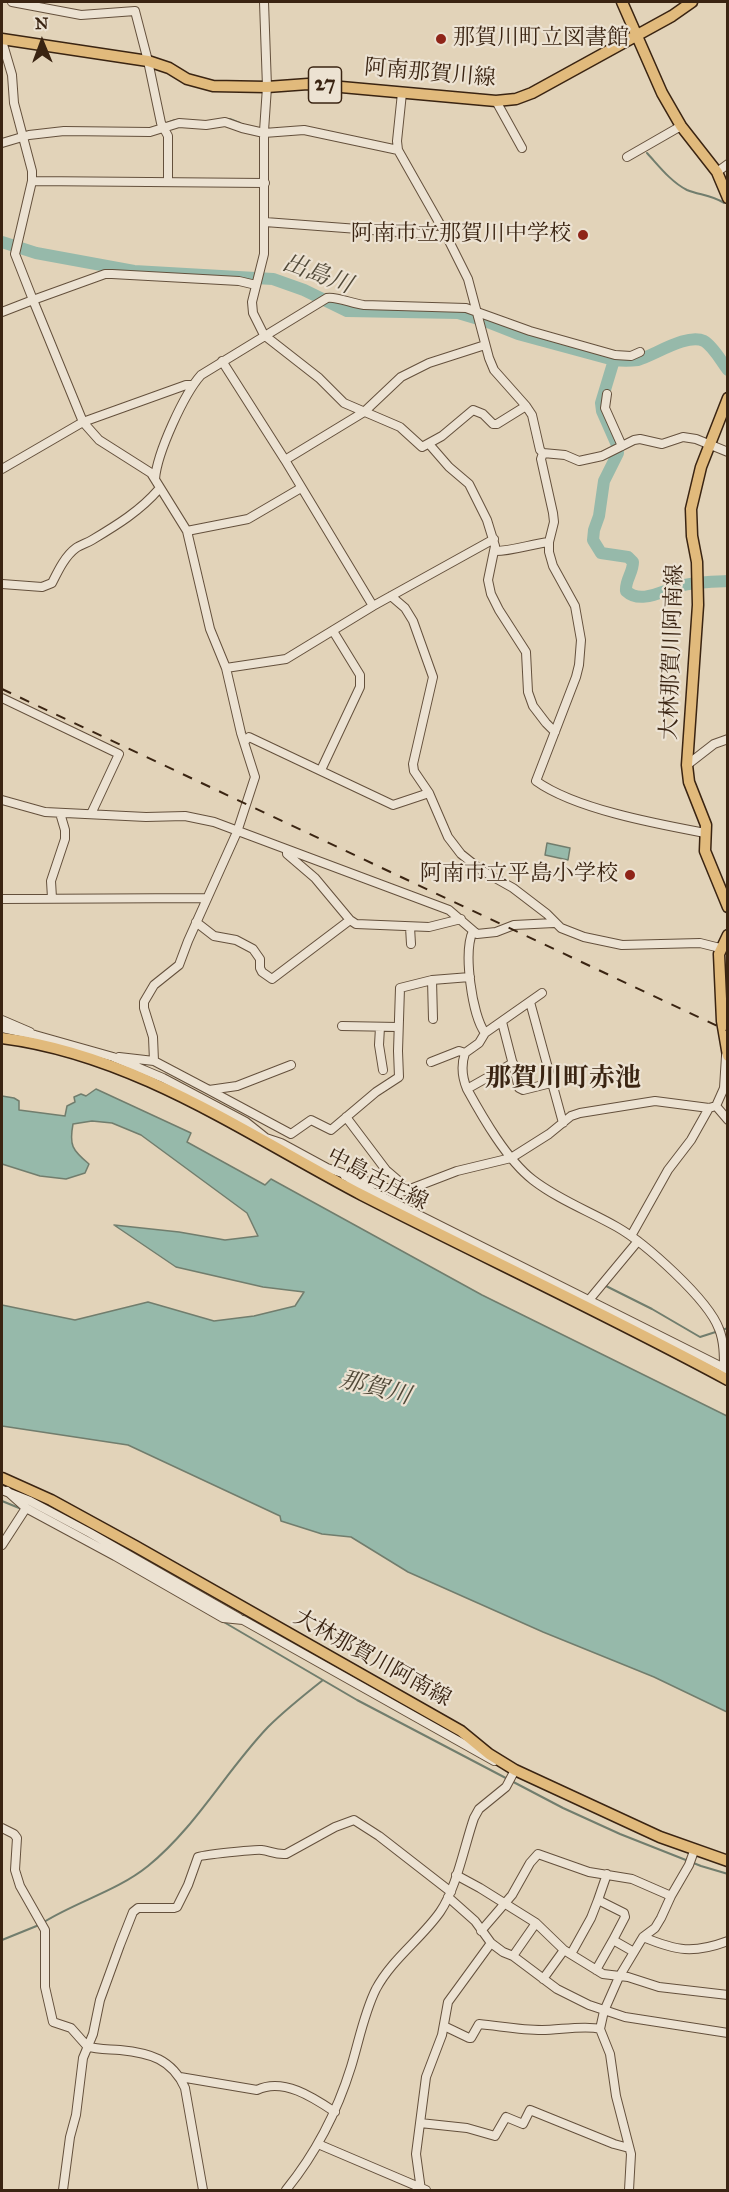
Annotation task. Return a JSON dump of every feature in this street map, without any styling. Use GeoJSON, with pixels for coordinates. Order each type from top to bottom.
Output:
{"type":"FeatureCollection","features":[{"type":"Feature","properties":{"kind":"main road"},"geometry":{"type":"LineString","coordinates":[[622,2],[662,93],[681,126],[717,172],[728,198]]}},
{"type":"Feature","properties":{"kind":"main road","name":"阿南那賀川線"},"geometry":{"type":"LineString","coordinates":[[2,40],[148,61],[169,68],[187,78],[213,86],[267,87],[308,84],[496,101],[516,99],[532,93],[672,16],[692,2]]}},
{"type":"Feature","properties":{"kind":"main road","name":"大林那賀川阿南線"},"geometry":{"type":"LineString","coordinates":[[728,399],[708,446],[691,509],[692,536],[698,562],[698,583],[687,765],[689,782],[703,817],[705,851],[728,907]]}},
{"type":"Feature","properties":{"kind":"main road"},"geometry":{"type":"LineString","coordinates":[[727,1056],[719,954],[728,934]]}},
{"type":"Feature","properties":{"kind":"main road","name":"中島古庄線"},"geometry":{"type":"LineString","coordinates":[[2,1038],[83,1057],[153,1082],[265,1140],[317,1171],[726,1373]]}},
{"type":"Feature","properties":{"kind":"main road","name":"大林那賀川阿南線"},"geometry":{"type":"LineString","coordinates":[[2,1478],[51,1500],[146,1552],[460,1731],[513,1773],[694,1851],[728,1861]]}},
{"type":"Feature","properties":{"kind":"street"},"geometry":{"type":"LineString","coordinates":[[12,2],[81,15],[135,11],[162,126],[168,136],[168,182]]}},
{"type":"Feature","properties":{"kind":"street"},"geometry":{"type":"LineString","coordinates":[[264,2],[267,87],[264,131],[264,254],[252,302],[253,313],[264,335],[319,378],[344,403],[400,427],[422,447],[457,425],[473,410],[478,411],[493,424],[497,424],[526,406]]}},
{"type":"Feature","properties":{"kind":"street"},"geometry":{"type":"LineString","coordinates":[[2,40],[12,75],[14,103],[30,160],[32,181],[16,247],[16,259],[83,422],[99,440],[143,467],[155,479],[159,489],[187,531],[210,628],[226,668],[255,777],[237,832],[179,965],[154,985],[144,1002],[153,1037],[154,1060]]}},
{"type":"Feature","properties":{"kind":"street"},"geometry":{"type":"LineString","coordinates":[[402,93],[397,146],[468,279],[494,370],[532,415],[540,450],[543,453],[565,455],[579,461],[602,456],[634,440],[640,439],[662,444],[683,437],[696,439],[708,446],[728,452]]}},
{"type":"Feature","properties":{"kind":"street"},"geometry":{"type":"LineString","coordinates":[[496,101],[522,148]]}},
{"type":"Feature","properties":{"kind":"street"},"geometry":{"type":"LineString","coordinates":[[2,143],[23,134],[64,131],[150,132],[162,126],[179,123],[207,125],[225,122],[242,128],[264,131],[304,130],[397,146]]}},
{"type":"Feature","properties":{"kind":"street"},"geometry":{"type":"LineString","coordinates":[[627,157],[681,126]]}},
{"type":"Feature","properties":{"kind":"street"},"geometry":{"type":"LineString","coordinates":[[717,172],[728,164]]}},
{"type":"Feature","properties":{"kind":"street"},"geometry":{"type":"LineString","coordinates":[[32,181],[265,183]]}},
{"type":"Feature","properties":{"kind":"street"},"geometry":{"type":"LineString","coordinates":[[265,222],[438,235],[445,233]]}},
{"type":"Feature","properties":{"kind":"street"},"geometry":{"type":"LineString","coordinates":[[2,312],[105,274],[258,280]]}},
{"type":"Feature","properties":{"kind":"street"},"geometry":{"type":"LineString","coordinates":[[155,479],[157,463],[192,385],[201,375],[327,298],[333,297],[351,304],[364,305],[466,308],[478,317],[615,355],[631,356],[640,352]]}},
{"type":"Feature","properties":{"kind":"street"},"geometry":{"type":"LineString","coordinates":[[285,460],[363,412],[401,377],[429,363],[485,345]]}},
{"type":"Feature","properties":{"kind":"street"},"geometry":{"type":"LineString","coordinates":[[222,361],[373,606]]}},
{"type":"Feature","properties":{"kind":"street"},"geometry":{"type":"LineString","coordinates":[[2,469],[83,422],[186,385],[192,385]]}},
{"type":"Feature","properties":{"kind":"street"},"geometry":{"type":"LineString","coordinates":[[607,394],[605,408],[618,448]]}},
{"type":"Feature","properties":{"kind":"street"},"geometry":{"type":"LineString","coordinates":[[429,444],[449,467],[470,484],[487,520],[496,551],[488,579],[491,594],[526,652],[528,692],[533,706],[555,732]]}},
{"type":"Feature","properties":{"kind":"street"},"geometry":{"type":"LineString","coordinates":[[543,453],[541,459],[554,522],[549,542],[553,566],[575,606],[581,640],[576,677],[536,781],[547,789],[576,802],[705,833]]}},
{"type":"Feature","properties":{"kind":"street"},"geometry":{"type":"LineString","coordinates":[[187,531],[248,519],[301,488]]}},
{"type":"Feature","properties":{"kind":"street"},"geometry":{"type":"LineString","coordinates":[[2,584],[42,587],[52,583],[59,569],[76,547],[88,543],[116,526],[146,505],[159,489]]}},
{"type":"Feature","properties":{"kind":"street"},"geometry":{"type":"LineString","coordinates":[[226,668],[286,659],[373,606],[494,538]]}},
{"type":"Feature","properties":{"kind":"street"},"geometry":{"type":"LineString","coordinates":[[496,551],[549,542]]}},
{"type":"Feature","properties":{"kind":"street"},"geometry":{"type":"LineString","coordinates":[[391,596],[405,608],[413,621],[433,677],[413,764],[414,771],[429,793],[448,837],[461,854],[481,870],[513,888],[561,928],[584,937],[622,945],[700,944],[720,948]]}},
{"type":"Feature","properties":{"kind":"street"},"geometry":{"type":"LineString","coordinates":[[321,770],[360,687],[360,675],[333,631]]}},
{"type":"Feature","properties":{"kind":"street"},"geometry":{"type":"LineString","coordinates":[[2,698],[119,754],[91,814]]}},
{"type":"Feature","properties":{"kind":"street"},"geometry":{"type":"LineString","coordinates":[[244,742],[249,737],[393,805],[429,793]]}},
{"type":"Feature","properties":{"kind":"street"},"geometry":{"type":"LineString","coordinates":[[687,765],[714,744],[728,739]]}},
{"type":"Feature","properties":{"kind":"street"},"geometry":{"type":"LineString","coordinates":[[2,800],[45,812],[185,816],[214,822],[449,910],[461,918],[472,932],[485,934],[514,925],[554,923]]}},
{"type":"Feature","properties":{"kind":"street"},"geometry":{"type":"LineString","coordinates":[[52,898],[51,882],[65,839],[60,813]]}},
{"type":"Feature","properties":{"kind":"street"},"geometry":{"type":"LineString","coordinates":[[287,850],[287,854],[315,878],[350,920],[360,924],[436,926],[461,918]]}},
{"type":"Feature","properties":{"kind":"street"},"geometry":{"type":"LineString","coordinates":[[2,899],[207,898]]}},
{"type":"Feature","properties":{"kind":"street"},"geometry":{"type":"LineString","coordinates":[[196,922],[214,936],[236,940],[253,949],[259,954],[262,972],[272,979],[350,920]]}},
{"type":"Feature","properties":{"kind":"street"},"geometry":{"type":"LineString","coordinates":[[410,927],[411,944]]}},
{"type":"Feature","properties":{"kind":"street"},"geometry":{"type":"LineString","coordinates":[[472,932],[469,942],[473,1002],[486,1033]]}},
{"type":"Feature","properties":{"kind":"street"},"geometry":{"type":"LineString","coordinates":[[83,1057],[154,1060],[291,1134],[311,1120],[331,1130],[383,1086],[399,1077],[400,988],[432,980],[470,977]]}},
{"type":"Feature","properties":{"kind":"street"},"geometry":{"type":"LineString","coordinates":[[432,980],[433,1019]]}},
{"type":"Feature","properties":{"kind":"street"},"geometry":{"type":"LineString","coordinates":[[542,993],[486,1033],[479,1043],[465,1053],[463,1069],[467,1089],[512,1158],[533,1180],[634,1239],[705,1305],[720,1330],[726,1373]]}},
{"type":"Feature","properties":{"kind":"street"},"geometry":{"type":"LineString","coordinates":[[530,1002],[563,1122]]}},
{"type":"Feature","properties":{"kind":"street"},"geometry":{"type":"LineString","coordinates":[[2,1020],[22,1027],[35,1035]]}},
{"type":"Feature","properties":{"kind":"street"},"geometry":{"type":"LineString","coordinates":[[502,1022],[519,1088],[523,1090],[551,1083]]}},
{"type":"Feature","properties":{"kind":"street"},"geometry":{"type":"LineString","coordinates":[[342,1026],[398,1028]]}},
{"type":"Feature","properties":{"kind":"street"},"geometry":{"type":"LineString","coordinates":[[380,1027],[378,1035],[383,1070]]}},
{"type":"Feature","properties":{"kind":"street"},"geometry":{"type":"LineString","coordinates":[[2,1028],[113,1057],[163,1078],[246,1122],[265,1140],[281,1143],[327,1168],[342,1173],[352,1182],[589,1300],[726,1373]]}},
{"type":"Feature","properties":{"kind":"street"},"geometry":{"type":"LineString","coordinates":[[431,1062],[459,1051],[465,1053]]}},
{"type":"Feature","properties":{"kind":"street"},"geometry":{"type":"LineString","coordinates":[[589,1300],[634,1239],[668,1170],[691,1140],[724,1088],[727,1056]]}},
{"type":"Feature","properties":{"kind":"street"},"geometry":{"type":"LineString","coordinates":[[467,1089],[513,1063]]}},
{"type":"Feature","properties":{"kind":"street"},"geometry":{"type":"LineString","coordinates":[[209,1090],[237,1086],[291,1065]]}},
{"type":"Feature","properties":{"kind":"street"},"geometry":{"type":"LineString","coordinates":[[317,1171],[357,1178],[399,1192],[457,1171],[512,1158],[563,1122],[580,1113],[655,1101],[712,1107],[728,1120]]}},
{"type":"Feature","properties":{"kind":"street"},"geometry":{"type":"LineString","coordinates":[[346,1117],[405,1191]]}},
{"type":"Feature","properties":{"kind":"street"},"geometry":{"type":"LineString","coordinates":[[4,1491],[30,1501],[90,1533],[486,1758],[501,1762]]}},
{"type":"Feature","properties":{"kind":"street"},"geometry":{"type":"LineString","coordinates":[[4,1491],[26,1508],[223,1618],[243,1620]]}},
{"type":"Feature","properties":{"kind":"street"},"geometry":{"type":"LineString","coordinates":[[2,1545],[26,1508]]}},
{"type":"Feature","properties":{"kind":"street"},"geometry":{"type":"LineString","coordinates":[[286,2190],[318,2144],[335,2112],[375,1991],[388,1969],[430,1925],[449,1895],[474,1818],[479,1809],[508,1784],[513,1773]]}},
{"type":"Feature","properties":{"kind":"street"},"geometry":{"type":"LineString","coordinates":[[63,2190],[83,2058],[93,2034],[100,2000],[133,1911],[138,1908],[177,1907],[198,1857],[203,1854],[225,1854],[258,1849],[278,1855],[285,1854],[354,1820],[380,1836],[449,1895],[475,1921],[491,1943],[513,1956],[557,1989],[604,2012],[648,2022],[728,2033]]}},
{"type":"Feature","properties":{"kind":"street"},"geometry":{"type":"LineString","coordinates":[[2,1828],[17,1838],[15,1870],[20,1886],[44,1926],[45,1987],[53,2022],[71,2028],[87,2046],[146,2054],[173,2068],[185,2088],[202,2190]]}},
{"type":"Feature","properties":{"kind":"street"},"geometry":{"type":"LineString","coordinates":[[629,2190],[631,2178],[629,2148],[616,2096],[610,2054],[600,2029],[604,2012],[619,1977],[643,1937],[655,1928],[689,1865],[694,1851]]}},
{"type":"Feature","properties":{"kind":"street"},"geometry":{"type":"LineString","coordinates":[[481,1931],[512,1895],[533,1858],[538,1854],[588,1872],[632,1879],[671,1896]]}},
{"type":"Feature","properties":{"kind":"street"},"geometry":{"type":"LineString","coordinates":[[543,1979],[567,1952],[591,1918],[607,1874]]}},
{"type":"Feature","properties":{"kind":"street"},"geometry":{"type":"LineString","coordinates":[[456,1875],[536,1923],[567,1952],[603,1974],[628,1977],[659,1987],[728,1995]]}},
{"type":"Feature","properties":{"kind":"street"},"geometry":{"type":"LineString","coordinates":[[596,1970],[625,1917],[624,1913],[598,1899]]}},
{"type":"Feature","properties":{"kind":"street"},"geometry":{"type":"LineString","coordinates":[[513,1956],[536,1923]]}},
{"type":"Feature","properties":{"kind":"street"},"geometry":{"type":"LineString","coordinates":[[643,1937],[676,1949],[706,1949],[728,1941]]}},
{"type":"Feature","properties":{"kind":"street"},"geometry":{"type":"LineString","coordinates":[[613,1940],[634,1952]]}},
{"type":"Feature","properties":{"kind":"street"},"geometry":{"type":"LineString","coordinates":[[422,2190],[416,2154],[426,2077],[444,2026],[445,2011],[453,1994],[491,1943]]}},
{"type":"Feature","properties":{"kind":"street"},"geometry":{"type":"LineString","coordinates":[[444,2026],[469,2038],[479,2024],[538,2030],[575,2030],[591,2026],[600,2029]]}},
{"type":"Feature","properties":{"kind":"street"},"geometry":{"type":"LineString","coordinates":[[180,2077],[257,2090],[272,2086],[291,2088],[313,2097],[335,2112]]}},
{"type":"Feature","properties":{"kind":"street"},"geometry":{"type":"LineString","coordinates":[[420,2123],[467,2128],[495,2136],[506,2117],[523,2124],[530,2110],[629,2148]]}},
{"type":"Feature","properties":{"kind":"street"},"geometry":{"type":"LineString","coordinates":[[318,2144],[422,2190]]}},
{"type":"Feature","properties":{"kind":"water"},"geometry":{"type":"Polygon","coordinates":[[[547,843],[570,848],[568,860],[545,855],[547,843]]]}},
{"type":"Feature","properties":{"kind":"water","name":"那賀川"},"geometry":{"type":"Polygon","coordinates":[[[96,1089],[191,1133],[187,1142],[265,1185],[271,1179],[482,1295],[727,1416],[727,1712],[654,1677],[543,1632],[408,1572],[351,1537],[322,1534],[281,1521],[280,1516],[128,1445],[2,1426],[2,1305],[75,1320],[148,1302],[214,1321],[254,1316],[295,1306],[304,1292],[263,1287],[176,1267],[114,1225],[225,1240],[258,1236],[247,1213],[141,1135],[112,1123],[92,1121],[73,1124],[71,1137],[73,1147],[89,1164],[85,1173],[66,1179],[40,1176],[2,1164],[2,1096],[19,1101],[19,1110],[65,1116],[67,1106],[75,1102],[74,1097],[81,1094],[86,1096],[96,1089]]]}},
{"type":"Feature","properties":{"kind":"waterway"},"geometry":{"type":"LineString","coordinates":[[222,119],[240,123]]}},
{"type":"Feature","properties":{"kind":"waterway"},"geometry":{"type":"LineString","coordinates":[[164,124],[175,120]]}},
{"type":"Feature","properties":{"kind":"waterway"},"geometry":{"type":"LineString","coordinates":[[10,137],[33,131]]}},
{"type":"Feature","properties":{"kind":"waterway"},"geometry":{"type":"LineString","coordinates":[[647,153],[681,187],[724,203]]}},
{"type":"Feature","properties":{"kind":"waterway","name":"出島川"},"geometry":{"type":"LineString","coordinates":[[2,242],[36,253],[134,271],[273,279],[304,290],[347,311],[458,313],[518,334],[614,360],[638,360],[680,342],[697,339],[711,346],[728,370]]}},
{"type":"Feature","properties":{"kind":"waterway","name":"出島川"},"geometry":{"type":"LineString","coordinates":[[614,360],[601,403],[618,453],[604,481],[593,540],[601,553],[628,557],[633,562],[626,591],[638,597],[685,585],[728,581]]}},
{"type":"Feature","properties":{"kind":"waterway"},"geometry":{"type":"LineString","coordinates":[[606,1286],[700,1337],[728,1328]]}},
{"type":"Feature","properties":{"kind":"waterway"},"geometry":{"type":"LineString","coordinates":[[2,1501],[24,1510]]}},
{"type":"Feature","properties":{"kind":"waterway"},"geometry":{"type":"LineString","coordinates":[[222,1621],[357,1700],[563,1808],[620,1834],[701,1866],[728,1874]]}},
{"type":"Feature","properties":{"kind":"waterway"},"geometry":{"type":"LineString","coordinates":[[44,1922],[110,1889],[148,1866],[181,1834],[268,1727],[323,1680]]}},
{"type":"Feature","properties":{"kind":"waterway"},"geometry":{"type":"LineString","coordinates":[[2,1940],[39,1925]]}},
{"type":"Feature","properties":{"kind":"railway"},"geometry":{"type":"LineString","coordinates":[[2,689],[728,1031]]}},
{"type":"Feature","properties":{"kind":"place","name":"那賀川町立図書館"},"geometry":{"type":"Point","coordinates":[441,39]}},
{"type":"Feature","properties":{"kind":"place","name":"阿南市立那賀川中学校"},"geometry":{"type":"Point","coordinates":[583,235]}},
{"type":"Feature","properties":{"kind":"place","name":"阿南市立平島小学校"},"geometry":{"type":"Point","coordinates":[630,875]}},
{"type":"Feature","properties":{"kind":"district","name":"那賀川町赤池"},"geometry":{"type":"Point","coordinates":[563,1080]}}]}
